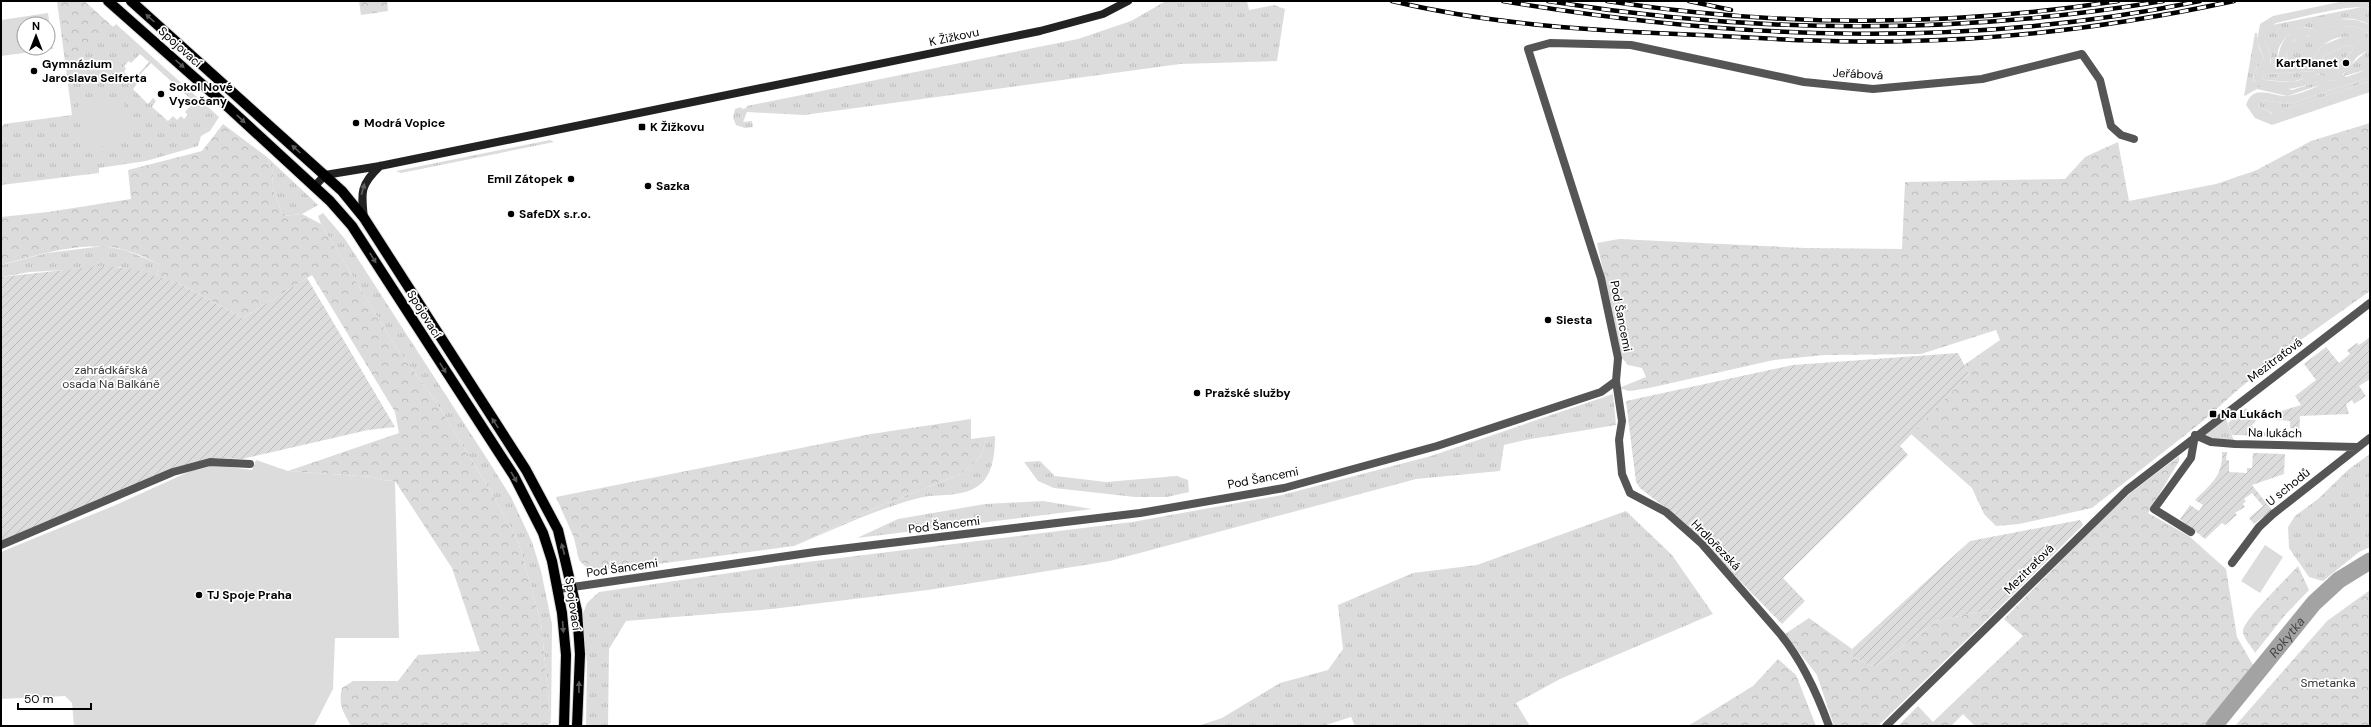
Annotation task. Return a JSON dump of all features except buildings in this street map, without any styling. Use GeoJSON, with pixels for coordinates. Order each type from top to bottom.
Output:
{"type":"FeatureCollection","features":[{"type":"Feature","properties":{"kind":"main road","name":"Spojovací"},"geometry":{"type":"LineString","coordinates":[[108,1],[229,108],[314,187],[352,226],[514,476],[543,533],[559,589],[566,655],[564,726]]}},
{"type":"Feature","properties":{"kind":"main road","name":"Spojovací"},"geometry":{"type":"LineString","coordinates":[[131,1],[342,191],[364,218],[526,470],[558,530],[573,587],[577,612],[580,654],[577,726]]}},
{"type":"Feature","properties":{"kind":"main road","name":"K Žižkovu"},"geometry":{"type":"LineString","coordinates":[[325,175],[380,166],[1040,31],[1103,14],[1128,1]]}},
{"type":"Feature","properties":{"kind":"main road"},"geometry":{"type":"LineString","coordinates":[[364,218],[362,191],[366,179],[380,166]]}},
{"type":"Feature","properties":{"kind":"main road"},"geometry":{"type":"LineString","coordinates":[[314,187],[325,175]]}},
{"type":"Feature","properties":{"kind":"street","name":"Jeřábová"},"geometry":{"type":"LineString","coordinates":[[1528,49],[1550,43],[1631,45],[1804,82],[1873,89],[1982,79],[2082,54],[2100,80],[2111,126],[2121,135],[2134,139]]}},
{"type":"Feature","properties":{"kind":"street","name":"Pod Šancemi"},"geometry":{"type":"LineString","coordinates":[[559,589],[815,552],[1140,513],[1284,488],[1467,436],[1601,392],[1616,381],[1618,358],[1601,278],[1528,49]]}},
{"type":"Feature","properties":{"kind":"street","name":"Mezitraťová"},"geometry":{"type":"LineString","coordinates":[[1886,726],[2121,495],[2195,436],[2370,303]]}},
{"type":"Feature","properties":{"kind":"street","name":"Hrdlořezská"},"geometry":{"type":"LineString","coordinates":[[1616,381],[1622,421],[1619,440],[1622,474],[1630,493],[1666,512],[1700,543],[1781,635],[1792,648],[1818,696],[1829,726]]}},
{"type":"Feature","properties":{"kind":"street","name":"Na lukách"},"geometry":{"type":"LineString","coordinates":[[2195,436],[2211,442],[2235,444],[2356,447]]}},
{"type":"Feature","properties":{"kind":"street"},"geometry":{"type":"LineString","coordinates":[[2191,532],[2154,509],[2191,458],[2195,436]]}},
{"type":"Feature","properties":{"kind":"street","name":"U schodů"},"geometry":{"type":"LineString","coordinates":[[2232,563],[2264,523],[2356,447],[2370,438]]}},
{"type":"Feature","properties":{"kind":"street"},"geometry":{"type":"LineString","coordinates":[[1,545],[173,472],[210,462],[250,464]]}},
{"type":"Feature","properties":{"kind":"green space"},"geometry":{"type":"Polygon","coordinates":[[[57,1],[84,1],[113,27],[116,24],[219,117],[210,131],[201,136],[198,146],[146,161],[99,168],[99,173],[1,185],[1,128],[4,124],[72,115],[57,1]],[[140,54],[131,63],[129,61],[124,66],[126,69],[124,72],[133,80],[149,62],[140,54]],[[151,63],[134,81],[137,84],[133,89],[148,104],[153,98],[156,101],[152,107],[168,121],[173,116],[177,120],[181,116],[184,119],[188,115],[185,112],[194,102],[151,63]]]}},
{"type":"Feature","properties":{"kind":"green space"},"geometry":{"type":"Polygon","coordinates":[[[59,1],[84,1],[113,27],[90,51],[67,55],[59,1]]]}},
{"type":"Feature","properties":{"kind":"green space"},"geometry":{"type":"Polygon","coordinates":[[[359,1],[387,1],[388,11],[361,15],[359,1]]]}},
{"type":"Feature","properties":{"kind":"green space"},"geometry":{"type":"Polygon","coordinates":[[[1166,1],[1247,1],[1249,10],[1274,5],[1285,9],[1277,61],[1180,64],[804,115],[747,112],[743,122],[752,121],[753,127],[745,128],[736,125],[733,118],[735,109],[741,107],[742,109],[746,108],[747,106],[1078,39],[1131,21],[1166,1]]]}},
{"type":"Feature","properties":{"kind":"green space","name":"KartPlanet"},"geometry":{"type":"Polygon","coordinates":[[[2344,1],[2370,2],[2370,9],[2362,7],[2338,9],[2276,23],[2268,29],[2265,40],[2271,56],[2270,65],[2278,64],[2281,45],[2289,34],[2294,31],[2300,28],[2309,28],[2321,34],[2334,21],[2340,19],[2357,20],[2370,25],[2370,49],[2358,56],[2343,74],[2346,77],[2363,71],[2370,63],[2370,77],[2289,104],[2262,100],[2258,105],[2272,114],[2370,81],[2370,92],[2272,125],[2255,118],[2246,105],[2253,95],[2262,92],[2289,96],[2304,92],[2321,84],[2317,82],[2294,88],[2277,90],[2261,87],[2255,83],[2253,74],[2264,58],[2257,41],[2260,24],[2273,16],[2344,1]],[[2342,27],[2322,41],[2317,41],[2306,35],[2294,40],[2286,52],[2288,65],[2313,63],[2317,51],[2323,45],[2345,36],[2355,38],[2360,44],[2369,38],[2367,32],[2364,30],[2357,27],[2342,27]],[[2348,45],[2324,55],[2320,67],[2315,71],[2266,74],[2262,77],[2265,80],[2291,82],[2311,76],[2321,75],[2329,81],[2336,80],[2336,68],[2353,50],[2352,46],[2348,45]]]}},
{"type":"Feature","properties":{"kind":"green space"},"geometry":{"type":"Polygon","coordinates":[[[2362,7],[2370,9],[2370,25],[2361,21],[2341,19],[2331,24],[2321,34],[2309,28],[2294,31],[2282,42],[2280,46],[2278,51],[2278,64],[2270,65],[2271,59],[2265,40],[2265,35],[2267,30],[2272,25],[2362,7]]]}},
{"type":"Feature","properties":{"kind":"green space"},"geometry":{"type":"Polygon","coordinates":[[[48,13],[48,16],[28,16],[48,13]]]}},
{"type":"Feature","properties":{"kind":"green space"},"geometry":{"type":"Polygon","coordinates":[[[16,18],[16,54],[1,56],[1,20],[16,18]]]}},
{"type":"Feature","properties":{"kind":"green space"},"geometry":{"type":"Polygon","coordinates":[[[2346,26],[2357,27],[2364,30],[2367,32],[2369,38],[2360,45],[2356,40],[2351,38],[2340,37],[2334,39],[2319,49],[2313,63],[2289,65],[2286,52],[2291,43],[2300,36],[2306,35],[2322,41],[2339,28],[2346,26]]]}},
{"type":"Feature","properties":{"kind":"green space"},"geometry":{"type":"Polygon","coordinates":[[[2255,33],[2257,33],[2258,45],[2264,58],[2253,74],[2254,81],[2292,90],[2317,82],[2321,83],[2320,85],[2287,96],[2257,89],[2244,96],[2255,33]]]}},
{"type":"Feature","properties":{"kind":"green space"},"geometry":{"type":"Polygon","coordinates":[[[2348,45],[2352,46],[2353,50],[2337,66],[2336,80],[2329,81],[2319,74],[2292,82],[2265,80],[2262,77],[2266,74],[2315,71],[2322,63],[2324,55],[2348,45]]]}},
{"type":"Feature","properties":{"kind":"green space"},"geometry":{"type":"Polygon","coordinates":[[[2369,49],[2370,63],[2365,70],[2344,76],[2345,70],[2369,49]]]}},
{"type":"Feature","properties":{"kind":"green space"},"geometry":{"type":"Polygon","coordinates":[[[2370,77],[2370,81],[2273,114],[2259,106],[2258,102],[2262,100],[2289,104],[2370,77]]]}},
{"type":"Feature","properties":{"kind":"green space"},"geometry":{"type":"Polygon","coordinates":[[[123,97],[132,142],[87,149],[78,105],[123,97]]]}},
{"type":"Feature","properties":{"kind":"green space"},"geometry":{"type":"Polygon","coordinates":[[[2370,123],[2370,291],[2288,349],[2240,388],[2203,421],[2092,508],[2019,524],[1996,526],[1984,514],[1972,488],[1911,434],[1969,374],[1964,365],[2000,340],[1996,330],[1921,354],[1825,355],[1774,360],[1649,388],[1629,391],[1619,388],[1646,377],[1642,368],[1628,365],[1622,358],[1597,243],[1619,239],[1805,248],[1902,249],[1905,182],[2065,179],[2085,157],[2118,142],[2129,201],[2216,184],[2257,170],[2311,141],[2370,123]]]}},
{"type":"Feature","properties":{"kind":"green space"},"geometry":{"type":"Polygon","coordinates":[[[223,124],[267,157],[273,172],[272,187],[283,216],[302,214],[321,224],[395,346],[433,397],[493,495],[518,541],[541,622],[551,723],[546,726],[351,726],[342,708],[341,694],[342,688],[353,681],[398,681],[418,655],[480,651],[452,568],[395,481],[382,480],[373,477],[288,471],[399,433],[395,412],[312,275],[243,318],[176,282],[164,281],[156,276],[159,264],[138,254],[125,250],[111,247],[79,247],[46,253],[1,265],[1,217],[48,212],[131,199],[128,170],[202,151],[223,124]]]}},
{"type":"Feature","properties":{"kind":"green space"},"geometry":{"type":"Polygon","coordinates":[[[550,140],[554,142],[401,173],[396,171],[550,140]]]}},
{"type":"Feature","properties":{"kind":"green space"},"geometry":{"type":"Polygon","coordinates":[[[267,157],[318,205],[302,214],[283,216],[272,187],[273,172],[267,157]]]}},
{"type":"Feature","properties":{"kind":"green space"},"geometry":{"type":"Polygon","coordinates":[[[323,213],[345,239],[491,465],[511,497],[532,542],[541,571],[552,624],[551,723],[541,622],[518,541],[493,495],[433,397],[395,346],[321,224],[318,216],[323,213]]]}},
{"type":"Feature","properties":{"kind":"green space"},"geometry":{"type":"Polygon","coordinates":[[[104,246],[125,250],[159,264],[156,276],[119,267],[30,272],[1,277],[1,265],[47,253],[104,246]]]}},
{"type":"Feature","properties":{"kind":"green space","name":"zahrádkářská osada Na Balkáně"},"geometry":{"type":"Polygon","coordinates":[[[100,266],[136,270],[176,282],[243,318],[307,278],[395,427],[368,430],[242,459],[210,458],[1,542],[1,277],[100,266]]]}},
{"type":"Feature","properties":{"kind":"green space"},"geometry":{"type":"Polygon","coordinates":[[[2370,337],[2370,379],[2359,386],[2366,396],[2354,404],[2352,400],[2346,404],[2349,414],[2300,416],[2299,438],[2295,437],[2295,429],[2290,428],[2290,421],[2275,420],[2275,413],[2301,405],[2295,396],[2316,380],[2304,364],[2326,347],[2339,363],[2350,354],[2347,350],[2357,343],[2359,345],[2370,337]]]}},
{"type":"Feature","properties":{"kind":"green space"},"geometry":{"type":"Polygon","coordinates":[[[1958,353],[1969,374],[1900,446],[1908,455],[1783,578],[1805,601],[1782,624],[1682,521],[1640,488],[1636,482],[1626,401],[1793,365],[1958,353]]]}},
{"type":"Feature","properties":{"kind":"green space"},"geometry":{"type":"Polygon","coordinates":[[[1613,394],[1616,425],[1525,440],[1504,445],[1500,471],[1416,479],[1110,561],[928,590],[772,609],[626,621],[609,649],[608,726],[586,726],[587,663],[582,616],[587,603],[599,592],[799,563],[1132,522],[1282,495],[1431,456],[1613,394]]]}},
{"type":"Feature","properties":{"kind":"green space"},"geometry":{"type":"Polygon","coordinates":[[[2246,408],[2256,421],[2252,425],[2253,430],[2273,434],[2273,436],[2232,435],[2228,423],[2246,408]]]}},
{"type":"Feature","properties":{"kind":"green space"},"geometry":{"type":"Polygon","coordinates":[[[2224,413],[2235,444],[2195,435],[2224,413]]]}},
{"type":"Feature","properties":{"kind":"green space"},"geometry":{"type":"Polygon","coordinates":[[[971,419],[971,439],[987,437],[981,456],[961,474],[882,505],[794,546],[650,565],[589,570],[579,560],[574,538],[556,497],[871,434],[971,419]]]}},
{"type":"Feature","properties":{"kind":"green space"},"geometry":{"type":"Polygon","coordinates":[[[995,436],[994,457],[990,470],[983,482],[971,490],[957,494],[919,498],[887,508],[794,546],[882,505],[961,474],[981,456],[987,437],[995,436]]]}},
{"type":"Feature","properties":{"kind":"green space"},"geometry":{"type":"Polygon","coordinates":[[[2222,452],[2227,452],[2226,460],[2229,460],[2229,472],[2247,473],[2247,468],[2252,468],[2253,453],[2285,454],[2284,474],[2252,485],[2272,510],[2254,524],[2249,518],[2263,506],[2252,493],[2244,499],[2246,501],[2243,504],[2245,507],[2235,513],[2237,515],[2225,525],[2222,523],[2205,539],[2180,519],[2190,505],[2199,511],[2203,505],[2195,500],[2211,484],[2218,474],[2222,460],[2222,452]]]}},
{"type":"Feature","properties":{"kind":"green space"},"geometry":{"type":"Polygon","coordinates":[[[2370,454],[2370,547],[2359,552],[2323,581],[2309,577],[2289,548],[2288,527],[2295,516],[2318,499],[2349,469],[2370,454]]]}},
{"type":"Feature","properties":{"kind":"green space"},"geometry":{"type":"Polygon","coordinates":[[[2179,456],[2179,461],[2148,513],[2189,536],[2226,569],[2237,637],[2253,665],[2205,726],[1975,726],[1963,714],[1951,726],[1898,726],[1918,706],[1933,722],[2023,636],[2004,619],[2105,516],[2133,491],[2179,456]]]}},
{"type":"Feature","properties":{"kind":"green space","name":"TJ Spoje Praha"},"geometry":{"type":"Polygon","coordinates":[[[256,460],[288,471],[373,477],[382,480],[395,481],[399,638],[335,638],[333,689],[314,726],[74,726],[72,703],[65,696],[1,699],[1,552],[118,504],[197,468],[214,465],[252,470],[256,460]]]}},
{"type":"Feature","properties":{"kind":"green space"},"geometry":{"type":"Polygon","coordinates":[[[1040,461],[1055,476],[1106,482],[1177,476],[1188,480],[1189,492],[1167,497],[1135,497],[1054,488],[1038,481],[1024,462],[1040,461]]]}},
{"type":"Feature","properties":{"kind":"green space"},"geometry":{"type":"Polygon","coordinates":[[[1043,501],[1092,509],[857,538],[898,519],[985,504],[1043,501]]]}},
{"type":"Feature","properties":{"kind":"green space"},"geometry":{"type":"Polygon","coordinates":[[[1626,511],[1672,555],[1713,614],[1560,679],[1516,703],[1530,726],[1355,726],[1351,717],[1323,726],[1198,726],[1222,718],[1280,683],[1328,670],[1343,649],[1338,605],[1413,573],[1477,565],[1626,511]]]}},
{"type":"Feature","properties":{"kind":"green space"},"geometry":{"type":"Polygon","coordinates":[[[2080,520],[2083,525],[1999,608],[1939,620],[1874,667],[1851,656],[1852,649],[1970,541],[2080,520]]]}},
{"type":"Feature","properties":{"kind":"green space"},"geometry":{"type":"Polygon","coordinates":[[[2265,545],[2283,557],[2260,593],[2241,581],[2265,545]]]}},
{"type":"Feature","properties":{"kind":"green space"},"geometry":{"type":"Polygon","coordinates":[[[2298,566],[2309,590],[2285,615],[2255,653],[2243,634],[2245,626],[2258,608],[2298,566]]]}},
{"type":"Feature","properties":{"kind":"green space","name":"Smetanka"},"geometry":{"type":"Polygon","coordinates":[[[2370,590],[2370,726],[2235,726],[2327,621],[2370,590]]]}},
{"type":"Feature","properties":{"kind":"green space"},"geometry":{"type":"Polygon","coordinates":[[[1999,608],[1878,726],[1834,726],[1817,675],[1785,634],[1809,618],[1852,649],[1851,656],[1874,667],[1939,620],[1999,608]]]}},
{"type":"Feature","properties":{"kind":"green space"},"geometry":{"type":"Polygon","coordinates":[[[1778,659],[1796,675],[1816,726],[1688,726],[1753,686],[1778,659]]]}},
{"type":"Feature","properties":{"kind":"waterway","name":"Rokytka"},"geometry":{"type":"LineString","coordinates":[[2214,726],[2314,603],[2339,580],[2370,561]]}},
{"type":"Feature","properties":{"kind":"railway"},"geometry":{"type":"LineString","coordinates":[[1392,1],[1468,16],[1545,26],[1831,41],[1950,40],[2032,34],[2154,17],[2234,1]]}},
{"type":"Feature","properties":{"kind":"railway"},"geometry":{"type":"LineString","coordinates":[[1503,1],[1590,14],[1677,24],[1764,31],[1852,34],[1939,32],[2026,27],[2113,16],[2200,1]]}},
{"type":"Feature","properties":{"kind":"railway"},"geometry":{"type":"LineString","coordinates":[[1548,1],[1625,12],[1702,20],[1856,26],[1933,25],[2010,20],[2087,12],[2163,1]]}},
{"type":"Feature","properties":{"kind":"railway"},"geometry":{"type":"LineString","coordinates":[[1607,1],[1671,10],[1735,16],[1863,20],[1991,16],[2055,10],[2118,1]]}},
{"type":"Feature","properties":{"kind":"railway"},"geometry":{"type":"LineString","coordinates":[[1689,1],[1731,10]]}},
{"type":"Feature","properties":{"kind":"place","name":"KartPlanet"},"geometry":{"type":"Point","coordinates":[2346,63]}},
{"type":"Feature","properties":{"kind":"place","name":"Gymnázium Jaroslava Seiferta"},"geometry":{"type":"Point","coordinates":[34,71]}},
{"type":"Feature","properties":{"kind":"place","name":"Sokol Nové Vysočany"},"geometry":{"type":"Point","coordinates":[161,94]}},
{"type":"Feature","properties":{"kind":"place","name":"Modrá Vopice"},"geometry":{"type":"Point","coordinates":[356,123]}},
{"type":"Feature","properties":{"kind":"place","name":"K Žižkovu"},"geometry":{"type":"Point","coordinates":[642,127]}},
{"type":"Feature","properties":{"kind":"place","name":"Emil Zátopek"},"geometry":{"type":"Point","coordinates":[571,179]}},
{"type":"Feature","properties":{"kind":"place","name":"Sazka"},"geometry":{"type":"Point","coordinates":[648,186]}},
{"type":"Feature","properties":{"kind":"place","name":"SafeDX s.r.o."},"geometry":{"type":"Point","coordinates":[511,214]}},
{"type":"Feature","properties":{"kind":"place","name":"Siesta"},"geometry":{"type":"Point","coordinates":[1548,320]}},
{"type":"Feature","properties":{"kind":"place","name":"Pražské služby"},"geometry":{"type":"Point","coordinates":[1197,393]}},
{"type":"Feature","properties":{"kind":"place","name":"Na Lukách"},"geometry":{"type":"Point","coordinates":[2213,414]}},
{"type":"Feature","properties":{"kind":"place","name":"TJ Spoje Praha"},"geometry":{"type":"Point","coordinates":[199,595]}}]}
